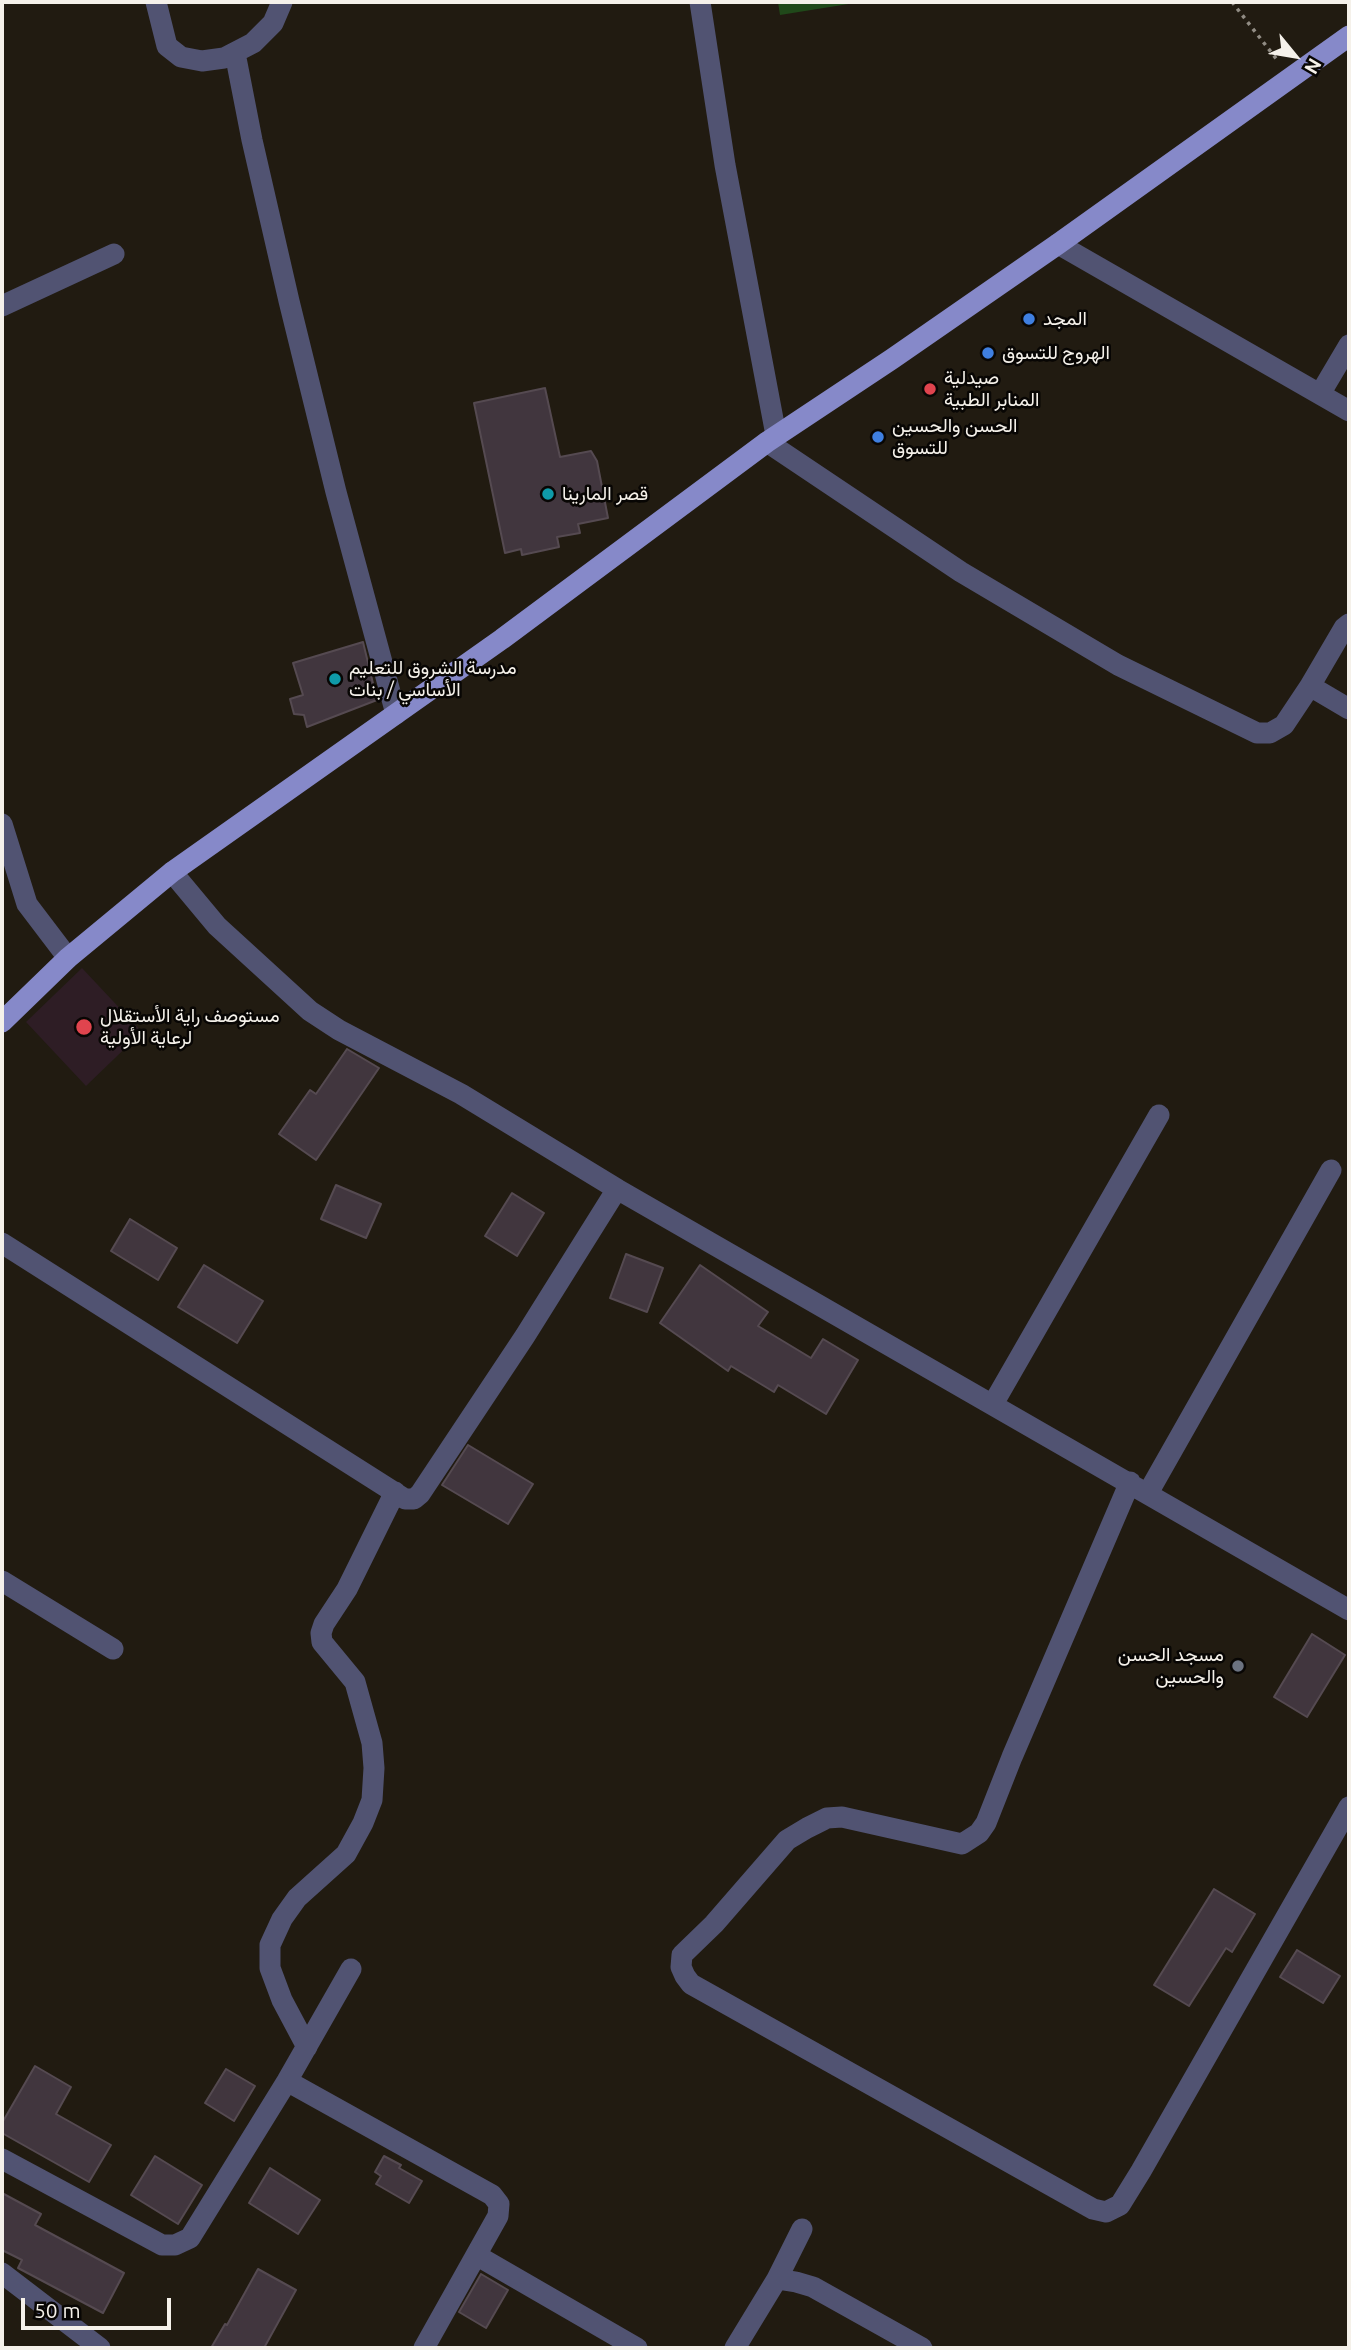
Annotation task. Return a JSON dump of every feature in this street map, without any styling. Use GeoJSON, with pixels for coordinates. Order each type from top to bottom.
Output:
{"type":"FeatureCollection","features":[{"type":"Feature","properties":{"kind":"main road"},"geometry":{"type":"LineString","coordinates":[[2,1022],[68,958],[172,873],[502,639],[771,439],[1058,244],[1349,36]]}},
{"type":"Feature","properties":{"kind":"street"},"geometry":{"type":"LineString","coordinates":[[156,2],[167,46],[181,57],[202,61],[224,58],[253,43],[273,23],[282,2]]}},
{"type":"Feature","properties":{"kind":"street"},"geometry":{"type":"LineString","coordinates":[[700,2],[771,439],[961,572],[1118,665],[1257,733],[1270,733],[1284,726],[1349,624]]}},
{"type":"Feature","properties":{"kind":"street"},"geometry":{"type":"LineString","coordinates":[[235,53],[289,301],[336,492],[396,714]]}},
{"type":"Feature","properties":{"kind":"street"},"geometry":{"type":"LineString","coordinates":[[1058,244],[1349,411]]}},
{"type":"Feature","properties":{"kind":"street"},"geometry":{"type":"LineString","coordinates":[[2,306],[114,254]]}},
{"type":"Feature","properties":{"kind":"street"},"geometry":{"type":"LineString","coordinates":[[1320,394],[1349,345]]}},
{"type":"Feature","properties":{"kind":"street"},"geometry":{"type":"LineString","coordinates":[[1310,686],[1349,709]]}},
{"type":"Feature","properties":{"kind":"street"},"geometry":{"type":"LineString","coordinates":[[2,824],[27,904],[68,958]]}},
{"type":"Feature","properties":{"kind":"street"},"geometry":{"type":"LineString","coordinates":[[172,873],[217,926],[310,1012],[461,1094],[617,1189],[1349,1610]]}},
{"type":"Feature","properties":{"kind":"street"},"geometry":{"type":"LineString","coordinates":[[993,1404],[1159,1115]]}},
{"type":"Feature","properties":{"kind":"street"},"geometry":{"type":"LineString","coordinates":[[1331,1170],[1139,1488],[1012,1757],[986,1823],[979,1833],[962,1844],[842,1817],[827,1818],[787,1840],[682,1955],[681,1967],[691,1984],[1093,2209],[1106,2212],[1120,2205],[1141,2171],[1349,1807]]}},
{"type":"Feature","properties":{"kind":"street"},"geometry":{"type":"LineString","coordinates":[[2,1243],[405,1499],[414,1499],[420,1494],[525,1336],[617,1189]]}},
{"type":"Feature","properties":{"kind":"street"},"geometry":{"type":"LineString","coordinates":[[307,2047],[282,2000],[270,1968],[270,1945],[282,1919],[297,1898],[346,1854],[372,1800],[372,1742],[355,1682],[323,1642],[321,1633],[395,1492]]}},
{"type":"Feature","properties":{"kind":"street"},"geometry":{"type":"LineString","coordinates":[[2,1581],[113,1649]]}},
{"type":"Feature","properties":{"kind":"street"},"geometry":{"type":"LineString","coordinates":[[2,2159],[162,2245],[175,2245],[190,2238],[287,2081],[351,1969]]}},
{"type":"Feature","properties":{"kind":"street"},"geometry":{"type":"LineString","coordinates":[[287,2081],[492,2195],[499,2204],[498,2216],[424,2348]]}},
{"type":"Feature","properties":{"kind":"street"},"geometry":{"type":"LineString","coordinates":[[735,2348],[802,2229]]}},
{"type":"Feature","properties":{"kind":"street"},"geometry":{"type":"LineString","coordinates":[[476,2255],[637,2348]]}},
{"type":"Feature","properties":{"kind":"street"},"geometry":{"type":"LineString","coordinates":[[2,2273],[100,2348]]}},
{"type":"Feature","properties":{"kind":"street"},"geometry":{"type":"LineString","coordinates":[[776,2279],[813,2287],[922,2348]]}},
{"type":"Feature","properties":{"kind":"path"},"geometry":{"type":"LineString","coordinates":[[1232,2],[1291,77]]}},
{"type":"Feature","properties":{"kind":"shaded area","name":"مستوصف راية الأستقلال لرعاية الأولية"},"geometry":{"type":"Polygon","coordinates":[[[82,968],[142,1032],[86,1086],[26,1022],[82,968]]]}},
{"type":"Feature","properties":{"kind":"green space"},"geometry":{"type":"Polygon","coordinates":[[[778,2],[861,2],[780,15],[778,2]]]}},
{"type":"Feature","properties":{"kind":"building","name":"قصر المارينا"},"geometry":{"type":"Polygon","coordinates":[[[545,388],[560,457],[591,451],[597,461],[608,518],[578,524],[580,533],[557,537],[559,547],[522,555],[521,549],[505,553],[474,403],[545,388]]]}},
{"type":"Feature","properties":{"kind":"building","name":"مدرسة الشروق للتعليم الأساسي / بنات"},"geometry":{"type":"Polygon","coordinates":[[[363,642],[377,700],[307,727],[304,715],[294,714],[290,699],[303,695],[293,663],[363,642]]]}},
{"type":"Feature","properties":{"kind":"building"},"geometry":{"type":"Polygon","coordinates":[[[347,1049],[379,1068],[316,1160],[279,1134],[310,1090],[316,1094],[347,1049]]]}},
{"type":"Feature","properties":{"kind":"building"},"geometry":{"type":"Polygon","coordinates":[[[336,1185],[381,1204],[366,1238],[321,1219],[336,1185]]]}},
{"type":"Feature","properties":{"kind":"building"},"geometry":{"type":"Polygon","coordinates":[[[512,1193],[544,1213],[517,1256],[485,1236],[512,1193]]]}},
{"type":"Feature","properties":{"kind":"building"},"geometry":{"type":"Polygon","coordinates":[[[130,1219],[177,1248],[158,1280],[111,1251],[130,1219]]]}},
{"type":"Feature","properties":{"kind":"building"},"geometry":{"type":"Polygon","coordinates":[[[626,1254],[663,1268],[647,1312],[610,1298],[626,1254]]]}},
{"type":"Feature","properties":{"kind":"building"},"geometry":{"type":"Polygon","coordinates":[[[204,1265],[263,1301],[237,1343],[178,1307],[204,1265]]]}},
{"type":"Feature","properties":{"kind":"building"},"geometry":{"type":"Polygon","coordinates":[[[700,1265],[768,1312],[758,1326],[811,1358],[823,1339],[858,1360],[826,1414],[778,1385],[774,1392],[731,1366],[728,1371],[660,1323],[700,1265]]]}},
{"type":"Feature","properties":{"kind":"building"},"geometry":{"type":"Polygon","coordinates":[[[468,1445],[533,1484],[508,1524],[442,1485],[468,1445]]]}},
{"type":"Feature","properties":{"kind":"building"},"geometry":{"type":"Polygon","coordinates":[[[1312,1634],[1345,1655],[1307,1717],[1274,1697],[1312,1634]]]}},
{"type":"Feature","properties":{"kind":"building"},"geometry":{"type":"Polygon","coordinates":[[[1214,1889],[1255,1914],[1232,1952],[1226,1948],[1189,2006],[1154,1985],[1214,1889]]]}},
{"type":"Feature","properties":{"kind":"building"},"geometry":{"type":"Polygon","coordinates":[[[1297,1950],[1340,1976],[1323,2003],[1280,1977],[1297,1950]]]}},
{"type":"Feature","properties":{"kind":"building"},"geometry":{"type":"Polygon","coordinates":[[[35,2066],[71,2087],[56,2114],[111,2145],[89,2182],[2,2133],[2,2123],[35,2066]]]}},
{"type":"Feature","properties":{"kind":"building"},"geometry":{"type":"Polygon","coordinates":[[[226,2069],[255,2086],[234,2121],[205,2103],[226,2069]]]}},
{"type":"Feature","properties":{"kind":"building"},"geometry":{"type":"Polygon","coordinates":[[[155,2156],[202,2185],[178,2224],[131,2195],[155,2156]]]}},
{"type":"Feature","properties":{"kind":"building"},"geometry":{"type":"Polygon","coordinates":[[[384,2156],[422,2181],[409,2203],[376,2184],[381,2176],[375,2172],[384,2156]]]}},
{"type":"Feature","properties":{"kind":"building"},"geometry":{"type":"Polygon","coordinates":[[[270,2168],[320,2200],[298,2234],[249,2203],[270,2168]]]}},
{"type":"Feature","properties":{"kind":"building"},"geometry":{"type":"Polygon","coordinates":[[[2,2193],[41,2214],[35,2225],[124,2273],[103,2313],[18,2268],[22,2260],[2,2250],[2,2193]]]}},
{"type":"Feature","properties":{"kind":"building"},"geometry":{"type":"Polygon","coordinates":[[[258,2269],[296,2290],[264,2348],[211,2348],[225,2324],[227,2325],[258,2269]]]}},
{"type":"Feature","properties":{"kind":"building"},"geometry":{"type":"Polygon","coordinates":[[[481,2274],[508,2290],[486,2328],[459,2312],[481,2274]]]}},
{"type":"Feature","properties":{"kind":"place","name":"المجد"},"geometry":{"type":"Point","coordinates":[1029,319]}},
{"type":"Feature","properties":{"kind":"place","name":"الهروج للتسوق"},"geometry":{"type":"Point","coordinates":[988,353]}},
{"type":"Feature","properties":{"kind":"place","name":"صيدلية المنابر الطبية"},"geometry":{"type":"Point","coordinates":[930,389]}},
{"type":"Feature","properties":{"kind":"place","name":"الحسن والحسين للتسوق"},"geometry":{"type":"Point","coordinates":[878,437]}},
{"type":"Feature","properties":{"kind":"place","name":"قصر المارينا"},"geometry":{"type":"Point","coordinates":[548,494]}},
{"type":"Feature","properties":{"kind":"place","name":"مدرسة الشروق للتعليم الأساسي / بنات"},"geometry":{"type":"Point","coordinates":[335,679]}},
{"type":"Feature","properties":{"kind":"place","name":"مستوصف راية الأستقلال لرعاية الأولية"},"geometry":{"type":"Point","coordinates":[84,1027]}},
{"type":"Feature","properties":{"kind":"place","name":"مسجد الحسن والحسين"},"geometry":{"type":"Point","coordinates":[1238,1666]}}]}
